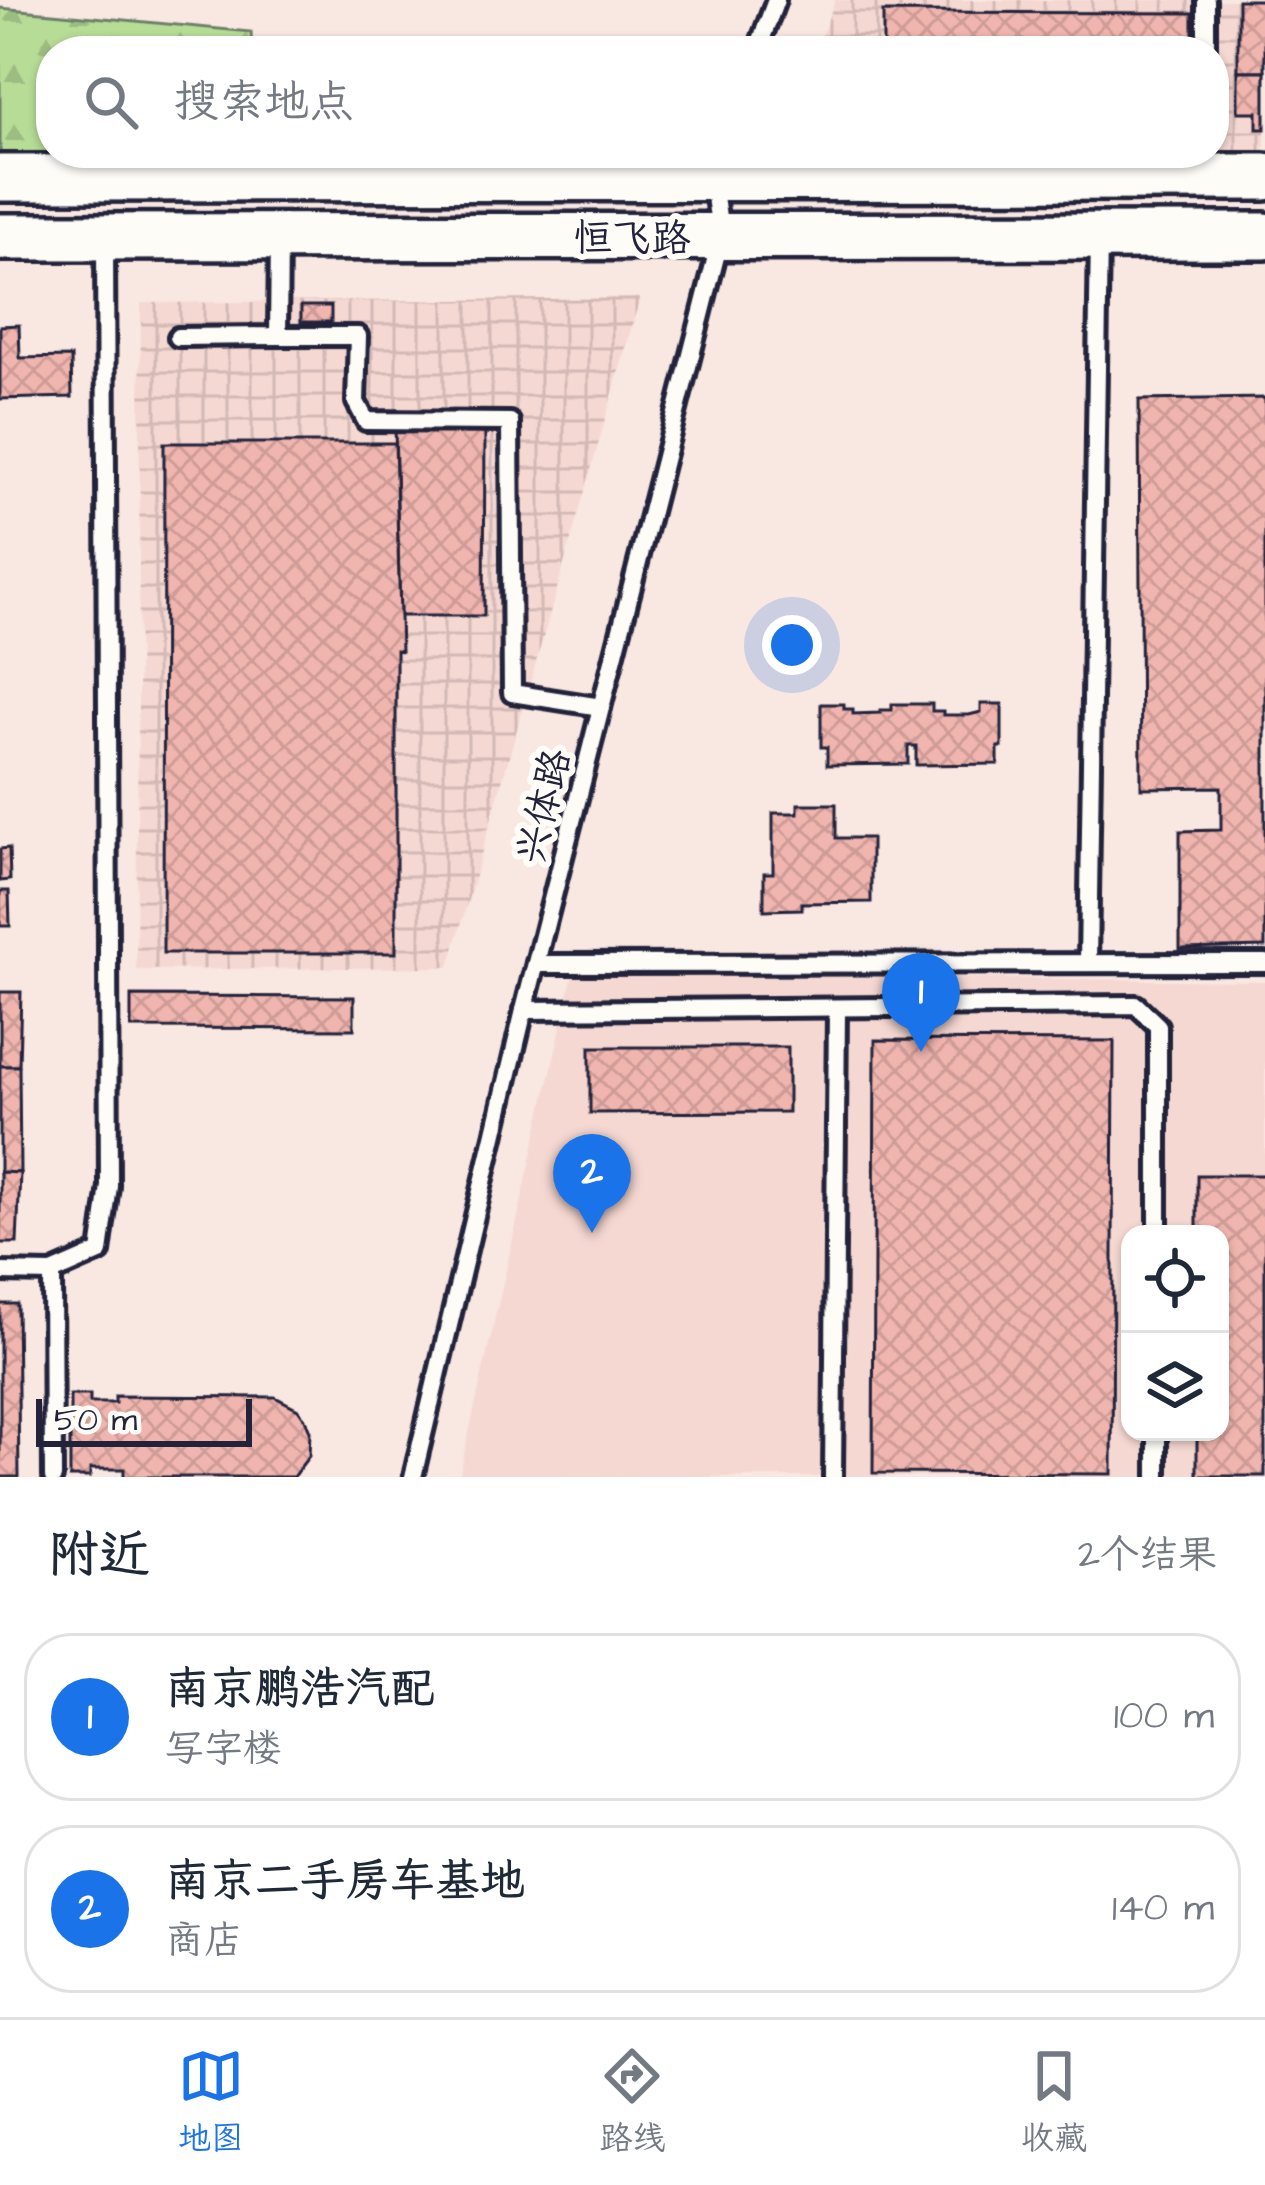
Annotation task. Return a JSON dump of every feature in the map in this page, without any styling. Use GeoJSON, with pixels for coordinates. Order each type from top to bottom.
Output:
{"type":"FeatureCollection","features":[{"type":"Feature","properties":{"kind":"main road","name":"恒飞路"},"geometry":{"type":"LineString","coordinates":[[0,178],[552,168]]}},
{"type":"Feature","properties":{"kind":"main road","name":"恒飞路"},"geometry":{"type":"LineString","coordinates":[[1221,168],[1265,177]]}},
{"type":"Feature","properties":{"kind":"main road","name":"恒飞路"},"geometry":{"type":"LineString","coordinates":[[0,237],[1265,236]]}},
{"type":"Feature","properties":{"kind":"lane"},"geometry":{"type":"LineString","coordinates":[[763,36],[776,0]]}},
{"type":"Feature","properties":{"kind":"lane"},"geometry":{"type":"LineString","coordinates":[[1206,0],[1206,36]]}},
{"type":"Feature","properties":{"kind":"lane","name":"兴体路"},"geometry":{"type":"LineString","coordinates":[[413,1477],[524,1010],[721,237],[717,168]]}},
{"type":"Feature","properties":{"kind":"lane"},"geometry":{"type":"LineString","coordinates":[[1088,963],[1100,236]]}},
{"type":"Feature","properties":{"kind":"lane"},"geometry":{"type":"LineString","coordinates":[[0,1273],[52,1273],[100,1252],[110,1186],[105,237]]}},
{"type":"Feature","properties":{"kind":"lane"},"geometry":{"type":"LineString","coordinates":[[278,336],[279,238]]}},
{"type":"Feature","properties":{"kind":"lane"},"geometry":{"type":"LineString","coordinates":[[178,338],[358,336],[356,402],[366,421],[509,422],[512,693],[602,707]]}},
{"type":"Feature","properties":{"kind":"lane"},"geometry":{"type":"LineString","coordinates":[[536,964],[1265,963]]}},
{"type":"Feature","properties":{"kind":"lane"},"geometry":{"type":"LineString","coordinates":[[524,1010],[1136,1005],[1158,1026],[1157,1225]]}},
{"type":"Feature","properties":{"kind":"lane"},"geometry":{"type":"LineString","coordinates":[[833,1477],[837,1008]]}},
{"type":"Feature","properties":{"kind":"lane"},"geometry":{"type":"LineString","coordinates":[[52,1273],[53,1477]]}},
{"type":"Feature","properties":{"kind":"lane"},"geometry":{"type":"LineString","coordinates":[[1156,1477],[1157,1441]]}},
{"type":"Feature","properties":{"kind":"shaded area"},"geometry":{"type":"Polygon","coordinates":[[[835,0],[1265,0],[1265,162],[1229,162],[1229,36],[822,36],[835,0]]]}},
{"type":"Feature","properties":{"kind":"shaded area"},"geometry":{"type":"Polygon","coordinates":[[[640,298],[449,967],[136,970],[141,303],[640,298]]]}},
{"type":"Feature","properties":{"kind":"shaded area"},"geometry":{"type":"Polygon","coordinates":[[[573,974],[1265,981],[1265,1477],[459,1477],[573,974]]]}},
{"type":"Feature","properties":{"kind":"green space"},"geometry":{"type":"Polygon","coordinates":[[[0,8],[251,32],[251,36],[36,36],[36,161],[0,161],[0,8]]]}},
{"type":"Feature","properties":{"kind":"building"},"geometry":{"type":"Polygon","coordinates":[[[1238,0],[1265,0],[1265,71],[1238,71],[1238,0]]]}},
{"type":"Feature","properties":{"kind":"building"},"geometry":{"type":"Polygon","coordinates":[[[883,12],[1193,13],[1193,36],[883,36],[883,12]]]}},
{"type":"Feature","properties":{"kind":"building"},"geometry":{"type":"Polygon","coordinates":[[[1238,71],[1265,71],[1265,129],[1257,129],[1257,112],[1238,112],[1238,71]]]}},
{"type":"Feature","properties":{"kind":"building"},"geometry":{"type":"Polygon","coordinates":[[[301,306],[331,306],[331,322],[301,322],[301,306]]]}},
{"type":"Feature","properties":{"kind":"building"},"geometry":{"type":"Polygon","coordinates":[[[19,325],[20,358],[71,357],[72,397],[0,399],[0,326],[19,325]]]}},
{"type":"Feature","properties":{"kind":"building"},"geometry":{"type":"Polygon","coordinates":[[[1265,398],[1265,947],[1180,949],[1180,831],[1221,830],[1221,787],[1141,788],[1139,400],[1265,398]]]}},
{"type":"Feature","properties":{"kind":"building"},"geometry":{"type":"Polygon","coordinates":[[[395,428],[485,430],[484,616],[400,616],[395,428]]]}},
{"type":"Feature","properties":{"kind":"building"},"geometry":{"type":"Polygon","coordinates":[[[164,443],[395,443],[401,651],[396,650],[396,953],[163,953],[164,443]]]}},
{"type":"Feature","properties":{"kind":"building"},"geometry":{"type":"Polygon","coordinates":[[[821,704],[844,704],[853,714],[892,710],[892,704],[932,704],[932,711],[943,711],[943,715],[969,715],[981,712],[981,704],[1002,704],[998,764],[916,765],[916,746],[908,746],[908,764],[827,765],[827,747],[821,747],[821,704]]]}},
{"type":"Feature","properties":{"kind":"building"},"geometry":{"type":"Polygon","coordinates":[[[798,804],[836,804],[836,838],[871,838],[871,902],[802,903],[802,909],[764,910],[764,873],[773,873],[773,813],[798,813],[798,804]]]}},
{"type":"Feature","properties":{"kind":"building"},"geometry":{"type":"Polygon","coordinates":[[[9,848],[10,880],[0,881],[0,849],[9,848]]]}},
{"type":"Feature","properties":{"kind":"building"},"geometry":{"type":"Polygon","coordinates":[[[0,891],[9,891],[10,926],[0,926],[0,891]]]}},
{"type":"Feature","properties":{"kind":"building"},"geometry":{"type":"Polygon","coordinates":[[[0,992],[21,992],[19,1066],[0,1066],[0,992]]]}},
{"type":"Feature","properties":{"kind":"building"},"geometry":{"type":"Polygon","coordinates":[[[131,996],[354,997],[354,1029],[131,1028],[131,996]]]}},
{"type":"Feature","properties":{"kind":"building"},"geometry":{"type":"Polygon","coordinates":[[[875,1040],[1114,1041],[1112,1474],[873,1473],[875,1040]]]}},
{"type":"Feature","properties":{"kind":"building"},"geometry":{"type":"Polygon","coordinates":[[[590,1047],[788,1047],[788,1112],[590,1113],[590,1047]]]}},
{"type":"Feature","properties":{"kind":"building"},"geometry":{"type":"Polygon","coordinates":[[[0,1066],[19,1066],[20,1173],[0,1172],[0,1066]]]}},
{"type":"Feature","properties":{"kind":"building"},"geometry":{"type":"Polygon","coordinates":[[[0,1172],[20,1173],[17,1243],[0,1243],[0,1172]]]}},
{"type":"Feature","properties":{"kind":"building"},"geometry":{"type":"Polygon","coordinates":[[[1197,1175],[1265,1175],[1265,1476],[1197,1476],[1197,1441],[1229,1441],[1229,1225],[1197,1225],[1197,1175]]]}},
{"type":"Feature","properties":{"kind":"building"},"geometry":{"type":"Polygon","coordinates":[[[0,1304],[17,1304],[19,1477],[0,1477],[0,1304]]]}},
{"type":"Feature","properties":{"kind":"building"},"geometry":{"type":"Polygon","coordinates":[[[70,1395],[90,1395],[90,1403],[115,1403],[115,1396],[275,1397],[298,1409],[305,1419],[310,1431],[309,1456],[293,1477],[124,1477],[124,1469],[90,1469],[90,1477],[70,1477],[70,1395]]]}},
{"type":"Feature","properties":{"kind":"place","name":"南京鹏浩汽配"},"geometry":{"type":"Point","coordinates":[921,1052]}},
{"type":"Feature","properties":{"kind":"place","name":"南京二手房车基地"},"geometry":{"type":"Point","coordinates":[592,1233]}}]}
